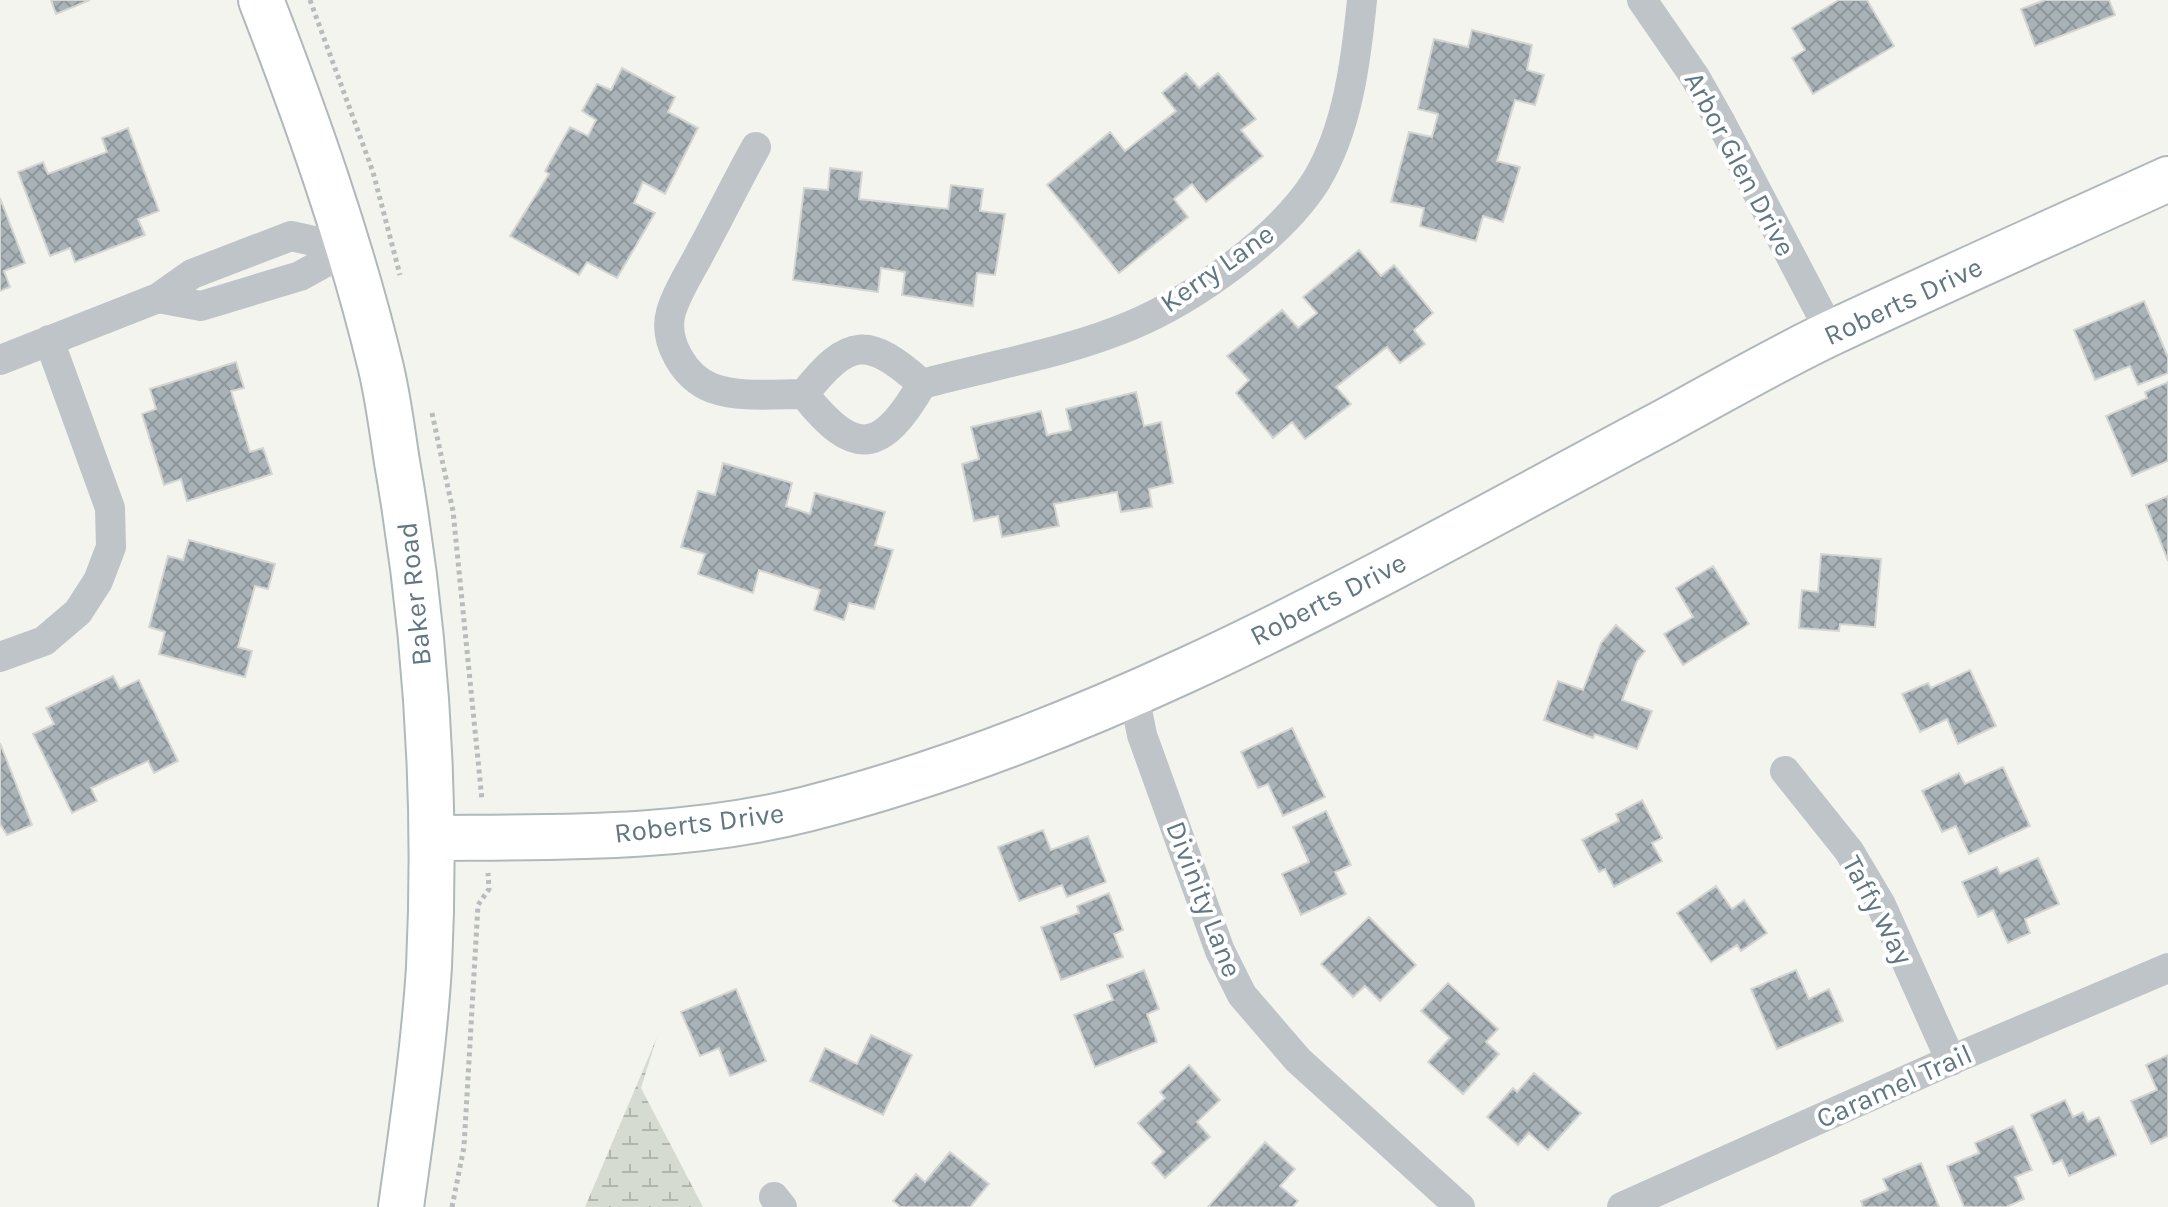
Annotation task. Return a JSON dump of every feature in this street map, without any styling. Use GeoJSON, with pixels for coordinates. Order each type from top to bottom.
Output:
{"type":"FeatureCollection","features":[{"type":"Feature","properties":{"kind":"street","name":"Baker Road"},"geometry":{"type":"LineString","coordinates":[[261,0],[349,249],[381,367],[408,525],[427,724],[432,838],[428,969],[401,1207]]}},
{"type":"Feature","properties":{"kind":"street","name":"Kerry Lane"},"geometry":{"type":"LineString","coordinates":[[922,384],[1069,346],[1134,325],[1212,280],[1274,233],[1316,180],[1342,119],[1356,54],[1362,0]]}},
{"type":"Feature","properties":{"kind":"street","name":"Arbor Glen Drive"},"geometry":{"type":"LineString","coordinates":[[1642,0],[1715,111],[1831,333]]}},
{"type":"Feature","properties":{"kind":"street"},"geometry":{"type":"LineString","coordinates":[[756,147],[682,288],[671,314],[671,338],[686,368],[712,388],[738,393],[804,394]]}},
{"type":"Feature","properties":{"kind":"street","name":"Roberts Drive"},"geometry":{"type":"LineString","coordinates":[[432,838],[645,834],[721,826],[822,804],[1026,739],[1134,695],[1308,611],[1831,333],[2168,179]]}},
{"type":"Feature","properties":{"kind":"street"},"geometry":{"type":"LineString","coordinates":[[0,360],[158,298],[192,274],[291,236],[349,249]]}},
{"type":"Feature","properties":{"kind":"street"},"geometry":{"type":"LineString","coordinates":[[0,657],[44,641],[78,612],[98,581],[111,547],[110,508],[49,340]]}},
{"type":"Feature","properties":{"kind":"street"},"geometry":{"type":"LineString","coordinates":[[858,349],[891,357],[922,384],[902,418],[886,433],[867,440],[846,437],[829,426],[804,394],[829,363],[858,349]]}},
{"type":"Feature","properties":{"kind":"street","name":"Divinity Lane"},"geometry":{"type":"LineString","coordinates":[[1134,695],[1142,735],[1220,951],[1242,995],[1298,1060],[1460,1207]]}},
{"type":"Feature","properties":{"kind":"street","name":"Taffy Way"},"geometry":{"type":"LineString","coordinates":[[1785,771],[1849,851],[1881,905],[1951,1061]]}},
{"type":"Feature","properties":{"kind":"street","name":"Caramel Trail"},"geometry":{"type":"LineString","coordinates":[[1622,1207],[2168,968]]}},
{"type":"Feature","properties":{"kind":"green space"},"geometry":{"type":"Polygon","coordinates":[[[657,1037],[641,1088],[703,1207],[585,1207],[657,1037]]]}},
{"type":"Feature","properties":{"kind":"building"},"geometry":{"type":"Polygon","coordinates":[[[51,0],[90,0],[56,14],[51,0]]]}},
{"type":"Feature","properties":{"kind":"building"},"geometry":{"type":"Polygon","coordinates":[[[1839,0],[1867,0],[1894,46],[1813,94],[1792,58],[1805,50],[1792,28],[1839,0]]]}},
{"type":"Feature","properties":{"kind":"building"},"geometry":{"type":"Polygon","coordinates":[[[2045,0],[2109,0],[2115,15],[2035,46],[2021,9],[2045,0]]]}},
{"type":"Feature","properties":{"kind":"building"},"geometry":{"type":"Polygon","coordinates":[[[1472,30],[1532,45],[1527,70],[1544,75],[1535,105],[1515,100],[1497,161],[1520,167],[1503,222],[1483,216],[1476,241],[1420,226],[1424,208],[1391,202],[1409,132],[1432,137],[1438,114],[1418,109],[1434,39],[1468,47],[1472,30]]]}},
{"type":"Feature","properties":{"kind":"building"},"geometry":{"type":"Polygon","coordinates":[[[622,68],[675,97],[668,112],[698,128],[665,194],[643,182],[634,203],[655,213],[617,278],[587,262],[579,275],[510,236],[549,174],[545,171],[570,127],[588,136],[596,120],[582,111],[597,84],[611,90],[622,68]]]}},
{"type":"Feature","properties":{"kind":"building"},"geometry":{"type":"Polygon","coordinates":[[[1186,73],[1199,88],[1218,73],[1256,119],[1241,130],[1263,156],[1206,202],[1192,184],[1174,199],[1188,217],[1119,273],[1047,185],[1110,132],[1125,151],[1176,111],[1162,93],[1186,73]]]}},
{"type":"Feature","properties":{"kind":"building"},"geometry":{"type":"Polygon","coordinates":[[[128,128],[159,211],[138,219],[145,235],[75,262],[70,248],[50,256],[18,172],[43,162],[48,174],[107,152],[102,138],[128,128]]]}},
{"type":"Feature","properties":{"kind":"building"},"geometry":{"type":"Polygon","coordinates":[[[830,168],[862,172],[859,199],[948,209],[951,185],[983,189],[980,211],[1005,214],[995,275],[977,273],[973,306],[902,295],[905,272],[881,268],[878,292],[793,280],[804,188],[828,190],[830,168]]]}},
{"type":"Feature","properties":{"kind":"building"},"geometry":{"type":"Polygon","coordinates":[[[0,198],[25,263],[4,271],[10,287],[0,291],[0,198]]]}},
{"type":"Feature","properties":{"kind":"building"},"geometry":{"type":"Polygon","coordinates":[[[1359,250],[1381,276],[1394,265],[1433,313],[1414,330],[1425,344],[1400,363],[1387,347],[1336,387],[1351,404],[1305,439],[1292,422],[1273,438],[1236,393],[1249,380],[1227,356],[1282,310],[1298,328],[1317,313],[1303,297],[1359,250]]]}},
{"type":"Feature","properties":{"kind":"building"},"geometry":{"type":"Polygon","coordinates":[[[2144,301],[2168,357],[2168,373],[2138,385],[2130,366],[2095,380],[2074,330],[2144,301]]]}},
{"type":"Feature","properties":{"kind":"building"},"geometry":{"type":"Polygon","coordinates":[[[236,362],[244,388],[231,391],[250,452],[263,448],[272,474],[187,501],[181,479],[164,485],[142,414],[156,409],[150,389],[236,362]]]}},
{"type":"Feature","properties":{"kind":"building"},"geometry":{"type":"Polygon","coordinates":[[[2168,382],[2168,461],[2132,476],[2106,416],[2147,398],[2145,392],[2168,382]]]}},
{"type":"Feature","properties":{"kind":"building"},"geometry":{"type":"Polygon","coordinates":[[[1136,392],[1144,426],[1161,422],[1173,483],[1149,489],[1152,507],[1121,512],[1117,492],[1054,504],[1059,526],[1002,537],[998,516],[974,521],[962,464],[979,459],[971,427],[1041,411],[1047,435],[1071,430],[1066,409],[1136,392]]]}},
{"type":"Feature","properties":{"kind":"building"},"geometry":{"type":"Polygon","coordinates":[[[723,463],[792,483],[786,506],[810,514],[815,493],[885,512],[875,545],[893,550],[874,609],[849,603],[844,620],[814,610],[820,590],[759,570],[753,593],[698,574],[705,554],[681,547],[698,491],[715,495],[723,463]]]}},
{"type":"Feature","properties":{"kind":"building"},"geometry":{"type":"Polygon","coordinates":[[[2168,496],[2168,561],[2146,505],[2168,496]]]}},
{"type":"Feature","properties":{"kind":"building"},"geometry":{"type":"Polygon","coordinates":[[[189,540],[275,564],[268,589],[255,586],[238,647],[252,651],[245,677],[159,654],[165,632],[149,627],[168,556],[183,560],[189,540]]]}},
{"type":"Feature","properties":{"kind":"building"},"geometry":{"type":"Polygon","coordinates":[[[1821,554],[1881,559],[1875,627],[1840,624],[1839,631],[1799,628],[1802,590],[1818,592],[1821,554]]]}},
{"type":"Feature","properties":{"kind":"building"},"geometry":{"type":"Polygon","coordinates":[[[1713,566],[1749,624],[1683,665],[1664,634],[1693,617],[1676,588],[1713,566]]]}},
{"type":"Feature","properties":{"kind":"building"},"geometry":{"type":"Polygon","coordinates":[[[1616,625],[1645,651],[1637,661],[1622,700],[1652,711],[1637,749],[1595,734],[1593,738],[1544,720],[1558,681],[1583,690],[1601,643],[1616,625]]]}},
{"type":"Feature","properties":{"kind":"building"},"geometry":{"type":"Polygon","coordinates":[[[1970,670],[1996,726],[1958,744],[1947,719],[1920,732],[1902,694],[1928,683],[1931,688],[1970,670]]]}},
{"type":"Feature","properties":{"kind":"building"},"geometry":{"type":"Polygon","coordinates":[[[113,676],[120,689],[139,680],[178,761],[154,773],[148,761],[91,788],[97,801],[72,813],[33,734],[54,724],[46,708],[113,676]]]}},
{"type":"Feature","properties":{"kind":"building"},"geometry":{"type":"Polygon","coordinates":[[[1292,728],[1325,797],[1283,816],[1268,784],[1258,788],[1241,752],[1292,728]]]}},
{"type":"Feature","properties":{"kind":"building"},"geometry":{"type":"Polygon","coordinates":[[[0,743],[32,825],[7,835],[0,824],[0,743]]]}},
{"type":"Feature","properties":{"kind":"building"},"geometry":{"type":"Polygon","coordinates":[[[2003,767],[2030,826],[1969,854],[1956,826],[1942,832],[1922,791],[1959,773],[1965,784],[2003,767]]]}},
{"type":"Feature","properties":{"kind":"building"},"geometry":{"type":"Polygon","coordinates":[[[1642,800],[1662,838],[1652,843],[1662,861],[1614,887],[1605,869],[1599,872],[1582,840],[1619,821],[1616,814],[1642,800]]]}},
{"type":"Feature","properties":{"kind":"building"},"geometry":{"type":"Polygon","coordinates":[[[1326,811],[1351,865],[1335,872],[1346,894],[1301,915],[1282,874],[1309,862],[1293,827],[1326,811]]]}},
{"type":"Feature","properties":{"kind":"building"},"geometry":{"type":"Polygon","coordinates":[[[1043,830],[1051,850],[1088,836],[1106,882],[1067,897],[1062,885],[1019,901],[998,847],[1043,830]]]}},
{"type":"Feature","properties":{"kind":"building"},"geometry":{"type":"Polygon","coordinates":[[[2038,858],[2059,904],[2025,919],[2030,933],[2008,943],[1993,910],[1978,917],[1962,882],[1997,867],[2000,874],[2038,858]]]}},
{"type":"Feature","properties":{"kind":"building"},"geometry":{"type":"Polygon","coordinates":[[[1716,886],[1732,909],[1744,900],[1767,933],[1741,951],[1737,945],[1711,962],[1677,913],[1716,886]]]}},
{"type":"Feature","properties":{"kind":"building"},"geometry":{"type":"Polygon","coordinates":[[[1109,893],[1123,930],[1114,934],[1123,957],[1061,980],[1041,927],[1079,913],[1077,906],[1109,893]]]}},
{"type":"Feature","properties":{"kind":"building"},"geometry":{"type":"Polygon","coordinates":[[[1369,917],[1416,965],[1380,1001],[1365,986],[1353,997],[1321,964],[1369,917]]]}},
{"type":"Feature","properties":{"kind":"building"},"geometry":{"type":"Polygon","coordinates":[[[1144,970],[1159,1009],[1147,1014],[1157,1042],[1095,1067],[1074,1015],[1113,1000],[1107,985],[1144,970]]]}},
{"type":"Feature","properties":{"kind":"building"},"geometry":{"type":"Polygon","coordinates":[[[1796,970],[1809,999],[1829,989],[1843,1021],[1777,1049],[1751,989],[1796,970]]]}},
{"type":"Feature","properties":{"kind":"building"},"geometry":{"type":"Polygon","coordinates":[[[1448,983],[1498,1029],[1486,1042],[1499,1054],[1463,1094],[1428,1062],[1450,1038],[1421,1011],[1448,983]]]}},
{"type":"Feature","properties":{"kind":"building"},"geometry":{"type":"Polygon","coordinates":[[[736,989],[766,1061],[730,1076],[719,1048],[700,1056],[681,1012],[736,989]]]}},
{"type":"Feature","properties":{"kind":"building"},"geometry":{"type":"Polygon","coordinates":[[[871,1035],[912,1055],[883,1115],[810,1081],[825,1048],[857,1064],[871,1035]]]}},
{"type":"Feature","properties":{"kind":"building"},"geometry":{"type":"Polygon","coordinates":[[[2168,1055],[2168,1136],[2151,1144],[2131,1101],[2157,1090],[2146,1065],[2168,1055]]]}},
{"type":"Feature","properties":{"kind":"building"},"geometry":{"type":"Polygon","coordinates":[[[1189,1065],[1220,1100],[1197,1122],[1210,1137],[1165,1178],[1152,1163],[1164,1152],[1138,1123],[1165,1098],[1160,1092],[1189,1065]]]}},
{"type":"Feature","properties":{"kind":"building"},"geometry":{"type":"Polygon","coordinates":[[[1534,1073],[1581,1113],[1548,1150],[1529,1133],[1518,1145],[1487,1117],[1513,1088],[1517,1092],[1534,1073]]]}},
{"type":"Feature","properties":{"kind":"building"},"geometry":{"type":"Polygon","coordinates":[[[2065,1100],[2073,1117],[2083,1112],[2088,1122],[2099,1117],[2116,1155],[2069,1176],[2062,1160],[2053,1164],[2031,1115],[2065,1100]]]}},
{"type":"Feature","properties":{"kind":"building"},"geometry":{"type":"Polygon","coordinates":[[[2013,1126],[2032,1170],[2015,1177],[2024,1199],[2006,1207],[1964,1207],[1947,1166],[1979,1153],[1975,1143],[2013,1126]]]}},
{"type":"Feature","properties":{"kind":"building"},"geometry":{"type":"Polygon","coordinates":[[[1265,1142],[1295,1169],[1280,1186],[1298,1201],[1293,1207],[1208,1207],[1265,1142]]]}},
{"type":"Feature","properties":{"kind":"building"},"geometry":{"type":"Polygon","coordinates":[[[950,1152],[989,1184],[970,1207],[901,1207],[893,1201],[916,1174],[925,1182],[950,1152]]]}},
{"type":"Feature","properties":{"kind":"building"},"geometry":{"type":"Polygon","coordinates":[[[1921,1163],[1939,1207],[1863,1207],[1861,1201],[1888,1190],[1883,1179],[1921,1163]]]}}]}
